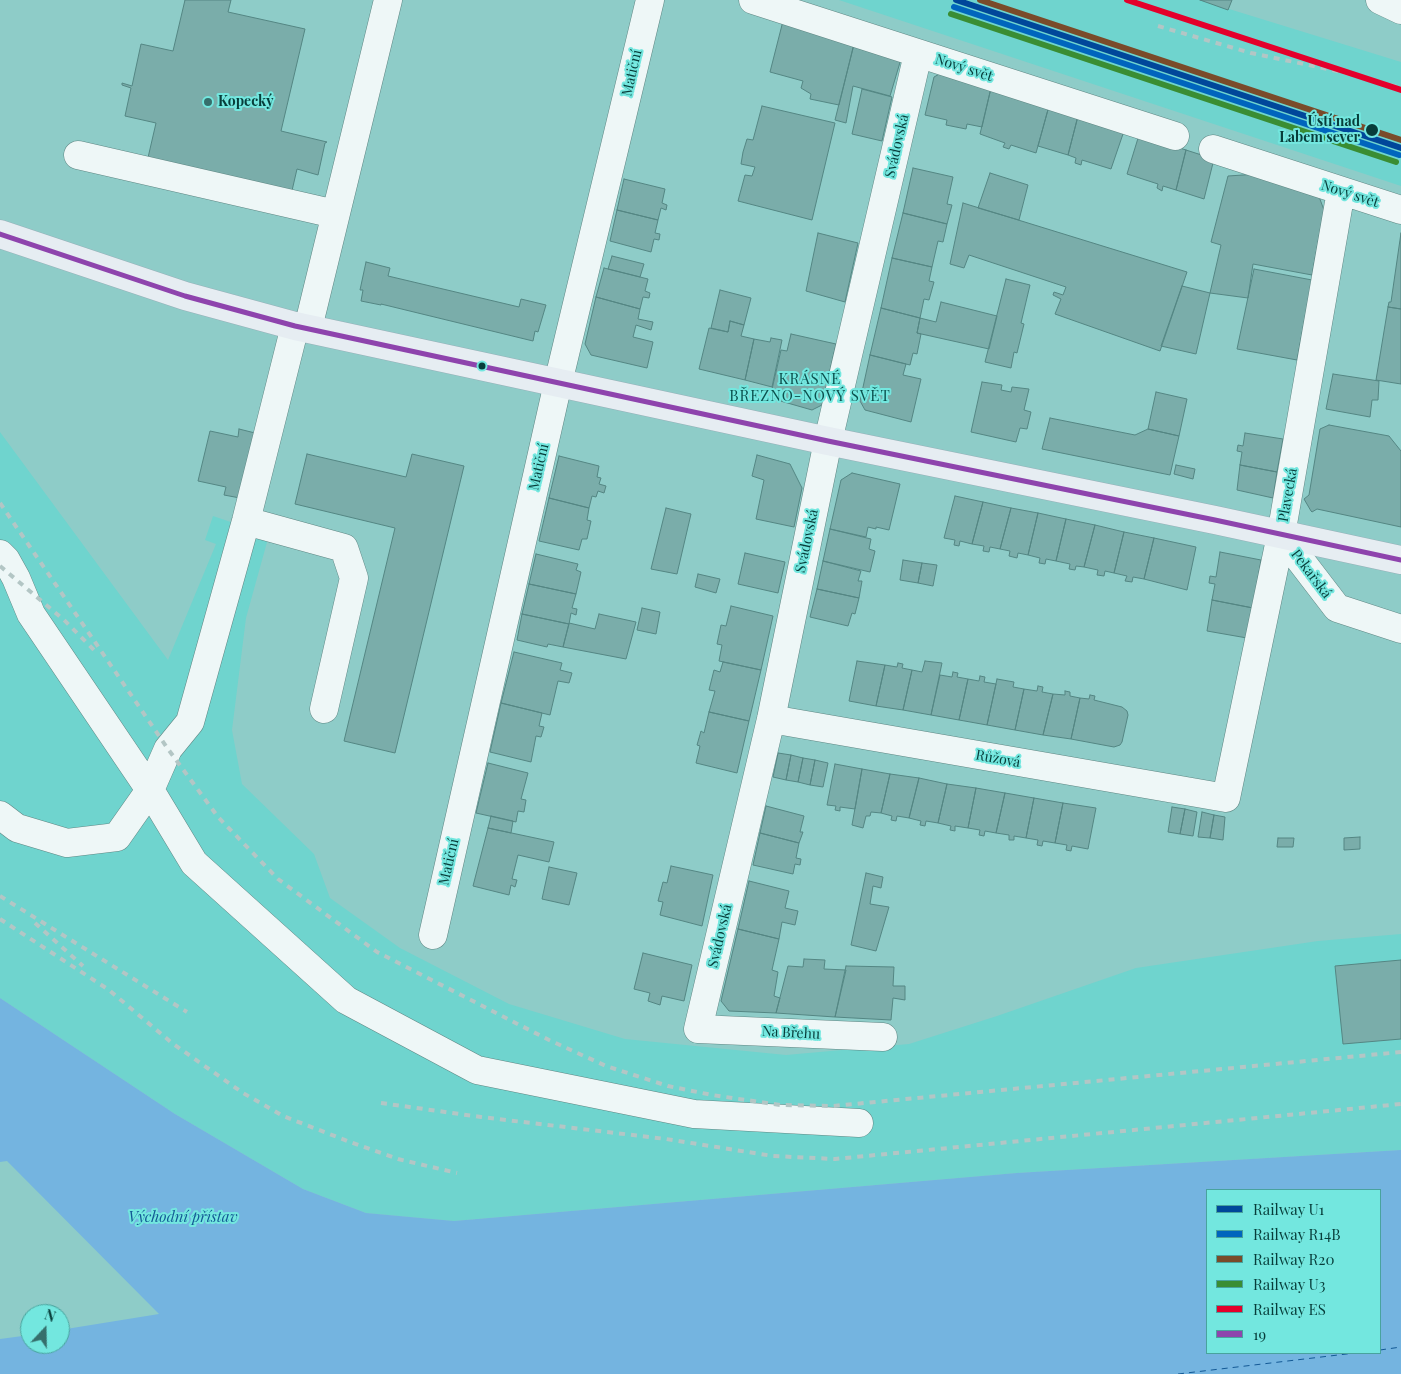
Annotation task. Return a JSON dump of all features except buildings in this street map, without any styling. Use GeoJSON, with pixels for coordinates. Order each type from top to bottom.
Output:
{"type":"FeatureCollection","features":[{"type":"Feature","properties":{"kind":"main road","name":"Pekařská"},"geometry":{"type":"LineString","coordinates":[[0,234],[185,296],[301,327],[828,441],[1401,560]]}},
{"type":"Feature","properties":{"kind":"street"},"geometry":{"type":"LineString","coordinates":[[0,815],[17,828],[67,843],[117,837],[150,790],[168,749],[190,722],[260,465],[335,214],[388,0]]}},
{"type":"Feature","properties":{"kind":"street","name":"Matiční"},"geometry":{"type":"LineString","coordinates":[[433,935],[558,383],[650,0]]}},
{"type":"Feature","properties":{"kind":"street","name":"Nový svět"},"geometry":{"type":"LineString","coordinates":[[753,0],[1175,136]]}},
{"type":"Feature","properties":{"kind":"street"},"geometry":{"type":"LineString","coordinates":[[1380,0],[1401,10]]}},
{"type":"Feature","properties":{"kind":"street","name":"Svádovská"},"geometry":{"type":"LineString","coordinates":[[698,1028],[771,719],[828,441],[918,54]]}},
{"type":"Feature","properties":{"kind":"street","name":"Nový svět"},"geometry":{"type":"LineString","coordinates":[[1213,149],[1401,210]]}},
{"type":"Feature","properties":{"kind":"street"},"geometry":{"type":"LineString","coordinates":[[78,155],[335,214]]}},
{"type":"Feature","properties":{"kind":"street","name":"Plavecká"},"geometry":{"type":"LineString","coordinates":[[1226,798],[1281,535],[1341,191]]}},
{"type":"Feature","properties":{"kind":"street"},"geometry":{"type":"LineString","coordinates":[[246,521],[344,548],[354,578],[324,709]]}},
{"type":"Feature","properties":{"kind":"street","name":"Pekařská"},"geometry":{"type":"LineString","coordinates":[[1281,535],[1337,608],[1401,628]]}},
{"type":"Feature","properties":{"kind":"street"},"geometry":{"type":"LineString","coordinates":[[2,563],[31,614],[150,790],[194,863],[346,1000],[477,1070],[694,1114],[860,1123]]}},
{"type":"Feature","properties":{"kind":"street","name":"Růžová"},"geometry":{"type":"LineString","coordinates":[[771,719],[1226,798]]}},
{"type":"Feature","properties":{"kind":"street","name":"Na Břehu"},"geometry":{"type":"LineString","coordinates":[[698,1028],[883,1037]]}},
{"type":"Feature","properties":{"kind":"shaded area"},"geometry":{"type":"Polygon","coordinates":[[[839,0],[1200,0],[1401,62],[1401,186],[839,0]]]}},
{"type":"Feature","properties":{"kind":"shaded area"},"geometry":{"type":"Polygon","coordinates":[[[0,432],[168,660],[216,544],[205,540],[213,516],[269,535],[246,618],[232,730],[242,784],[314,854],[330,898],[400,948],[509,1004],[625,1039],[786,1055],[909,1044],[1136,968],[1318,941],[1401,934],[1401,1150],[1017,1173],[454,1221],[366,1213],[303,1189],[175,1114],[0,998],[0,432]]]}},
{"type":"Feature","properties":{"kind":"water","name":"Východní přístav"},"geometry":{"type":"Polygon","coordinates":[[[0,998],[175,1114],[303,1189],[366,1213],[454,1221],[1017,1173],[1401,1150],[1401,1374],[0,1374],[0,1339],[20,1336],[20,1354],[70,1354],[70,1328],[159,1314],[7,1161],[0,1162],[0,998]]]}},
{"type":"Feature","properties":{"kind":"ferry route"},"geometry":{"type":"LineString","coordinates":[[1381,1350],[1401,1347]]}},
{"type":"Feature","properties":{"kind":"ferry route"},"geometry":{"type":"LineString","coordinates":[[1178,1374],[1347,1354]]}},
{"type":"Feature","properties":{"kind":"railway"},"geometry":{"type":"LineString","coordinates":[[1158,26],[1251,53],[1342,72],[1401,88]]}},
{"type":"Feature","properties":{"kind":"railway"},"geometry":{"type":"LineString","coordinates":[[0,503],[168,749],[218,817],[278,879],[377,952],[549,1040],[606,1066],[668,1086],[712,1095],[780,1105],[833,1106],[1401,1052]]}},
{"type":"Feature","properties":{"kind":"railway"},"geometry":{"type":"LineString","coordinates":[[0,566],[64,620],[97,653]]}},
{"type":"Feature","properties":{"kind":"railway"},"geometry":{"type":"LineString","coordinates":[[0,896],[187,1012]]}},
{"type":"Feature","properties":{"kind":"railway"},"geometry":{"type":"LineString","coordinates":[[0,919],[109,990],[172,1043],[243,1093],[283,1116],[398,1159],[457,1173]]}},
{"type":"Feature","properties":{"kind":"railway"},"geometry":{"type":"LineString","coordinates":[[35,923],[83,966]]}},
{"type":"Feature","properties":{"kind":"railway"},"geometry":{"type":"LineString","coordinates":[[381,1103],[666,1139],[773,1156],[835,1159],[1401,1104]]}},
{"type":"Feature","properties":{"kind":"rail line","name":"U1"},"geometry":{"type":"LineString","coordinates":[[956,0],[1401,148]]}},
{"type":"Feature","properties":{"kind":"rail line","name":"R20"},"geometry":{"type":"LineString","coordinates":[[980,0],[1401,140]]}},
{"type":"Feature","properties":{"kind":"rail line","name":"ES"},"geometry":{"type":"LineString","coordinates":[[1127,0],[1401,90]]}},
{"type":"Feature","properties":{"kind":"rail line","name":"R14B"},"geometry":{"type":"LineString","coordinates":[[954,7],[1399,155]]}},
{"type":"Feature","properties":{"kind":"rail line","name":"U3"},"geometry":{"type":"LineString","coordinates":[[951,14],[1396,162]]}},
{"type":"Feature","properties":{"kind":"transit line","name":"19"},"geometry":{"type":"LineString","coordinates":[[0,234],[185,296],[295,326],[828,441],[1401,560]]}},
{"type":"Feature","properties":{"kind":"place","name":"Kopecký"},"geometry":{"type":"Point","coordinates":[208,102]}},
{"type":"Feature","properties":{"kind":"place","name":"Ústí nad Labem sever"},"geometry":{"type":"Point","coordinates":[1372,130]}},
{"type":"Feature","properties":{"kind":"district","name":"KRÁSNÉ BŘEZNO-NOVÝ SVĚT"},"geometry":{"type":"Point","coordinates":[810,388]}}]}
